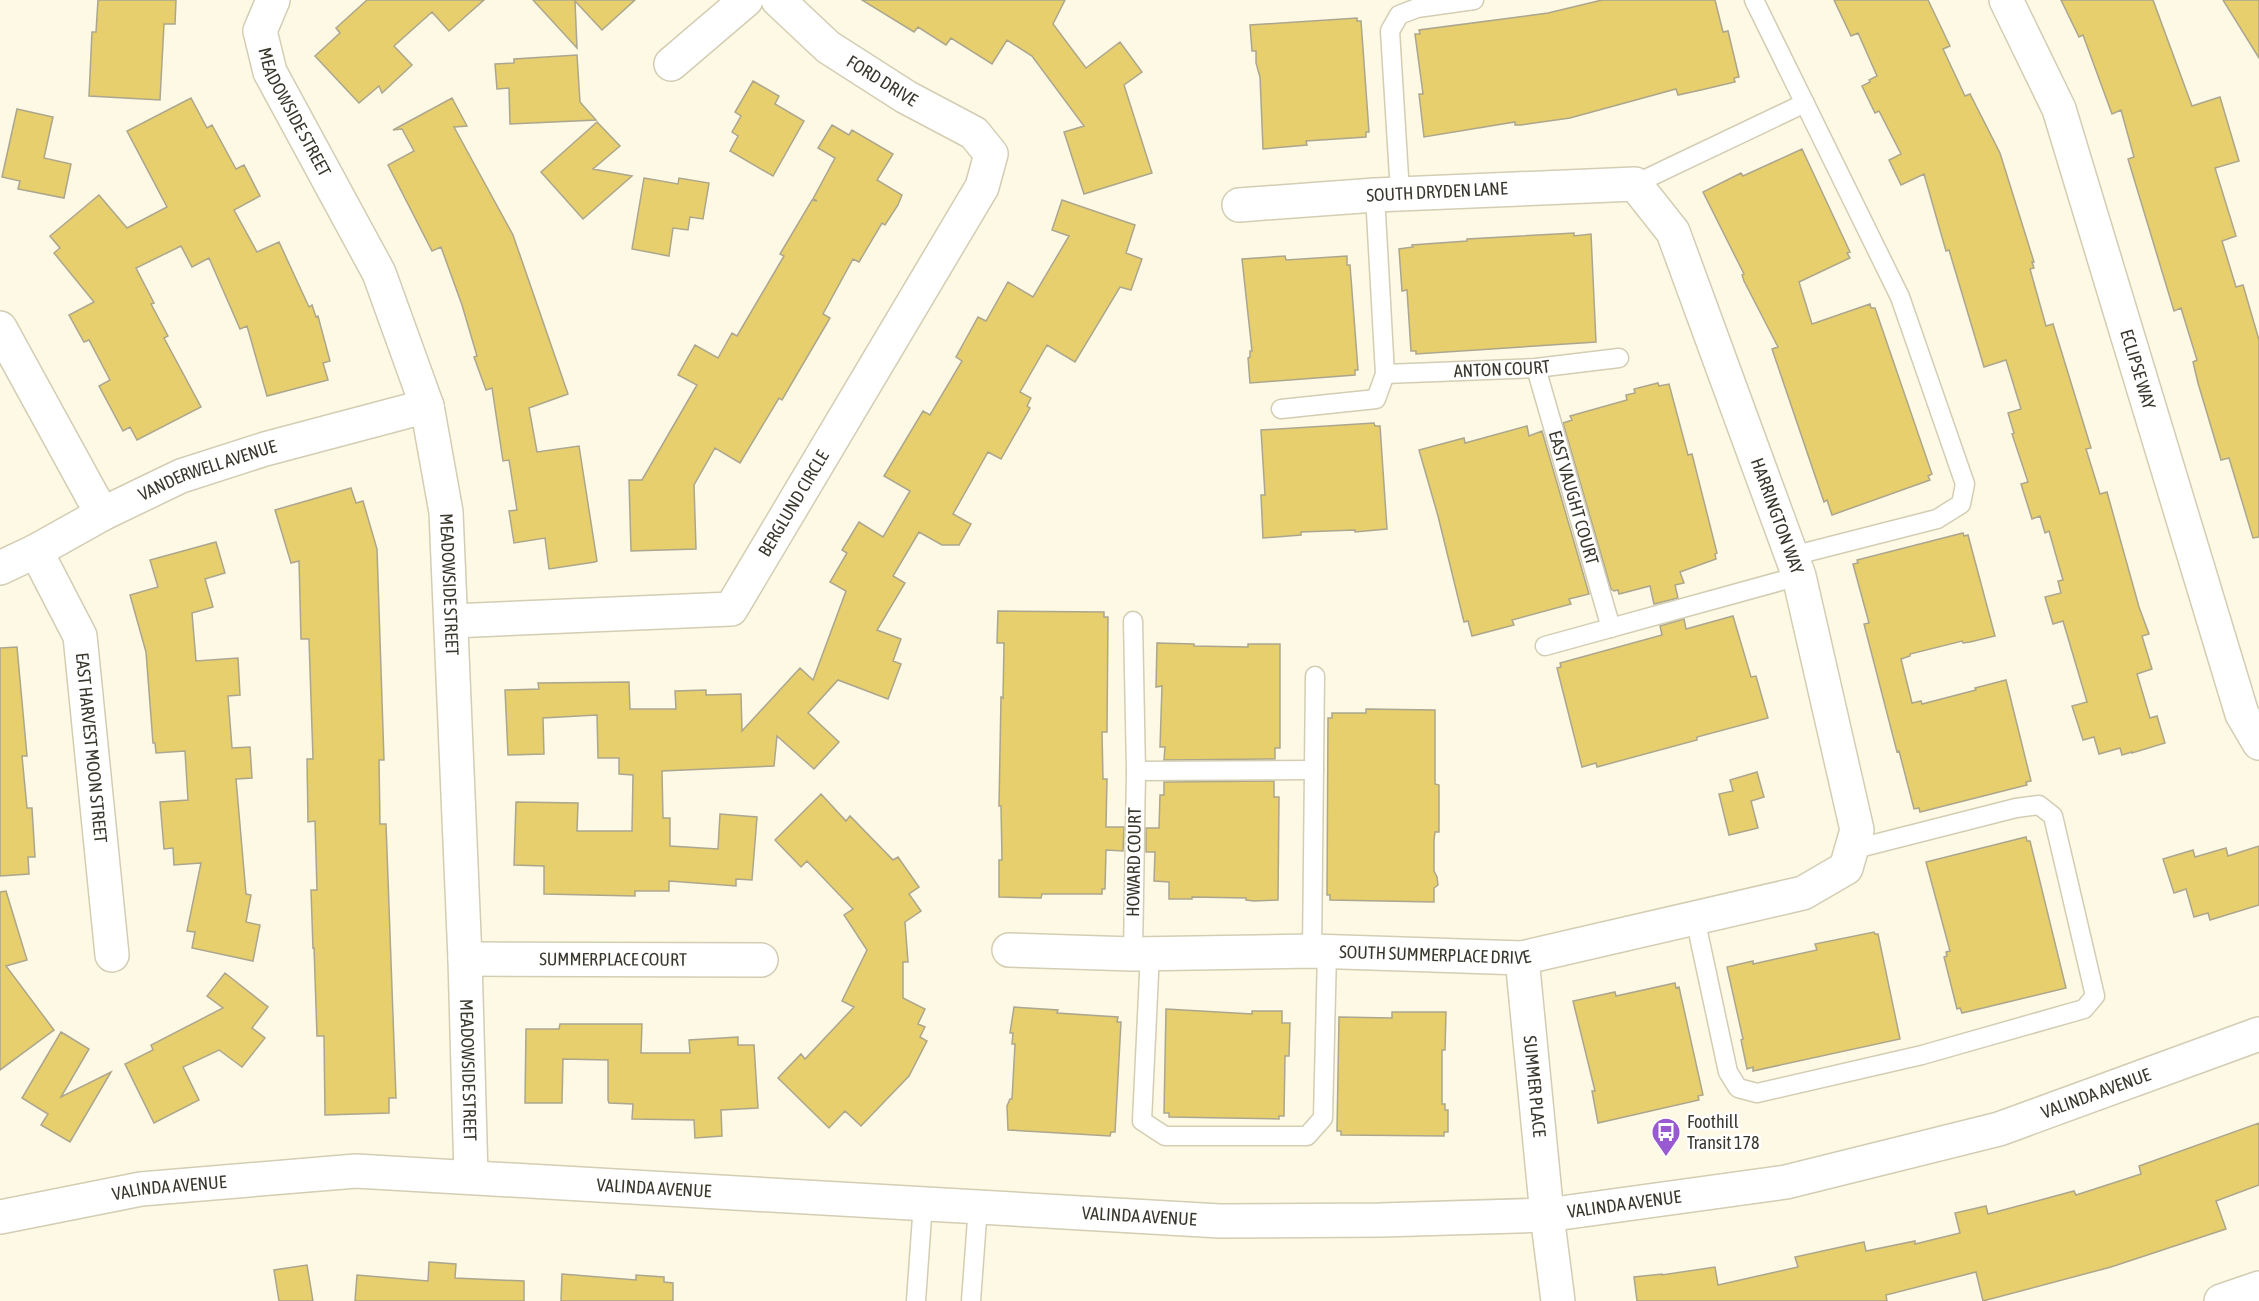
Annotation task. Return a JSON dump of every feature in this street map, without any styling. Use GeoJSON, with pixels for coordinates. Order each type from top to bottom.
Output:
{"type":"FeatureCollection","features":[{"type":"Feature","properties":{"kind":"street","name":"MEADOWSIDE STREET"},"geometry":{"type":"LineString","coordinates":[[273,0],[260,31],[270,72],[379,273],[427,406],[446,512],[465,959],[471,1176]]}},
{"type":"Feature","properties":{"kind":"street"},"geometry":{"type":"LineString","coordinates":[[671,64],[746,0]]}},
{"type":"Feature","properties":{"kind":"street","name":"FORD DRIVE"},"geometry":{"type":"LineString","coordinates":[[778,0],[828,46],[906,97],[974,133],[991,154]]}},
{"type":"Feature","properties":{"kind":"street","name":"ECLIPSE WAY"},"geometry":{"type":"LineString","coordinates":[[2006,0],[2059,109],[2242,714],[2259,743]]}},
{"type":"Feature","properties":{"kind":"street","name":"BERGLUND CIRCLE"},"geometry":{"type":"LineString","coordinates":[[452,621],[731,609],[982,187],[991,154]]}},
{"type":"Feature","properties":{"kind":"street","name":"SOUTH DRYDEN LANE"},"geometry":{"type":"LineString","coordinates":[[1239,205],[1387,194],[1635,184]]}},
{"type":"Feature","properties":{"kind":"street","name":"HARRINGTON WAY"},"geometry":{"type":"LineString","coordinates":[[1635,184],[1672,232],[1796,566],[1857,830],[1848,859]]}},
{"type":"Feature","properties":{"kind":"street"},"geometry":{"type":"LineString","coordinates":[[0,328],[102,514]]}},
{"type":"Feature","properties":{"kind":"street","name":"VANDERWELL AVENUE"},"geometry":{"type":"LineString","coordinates":[[0,568],[36,551],[102,514],[181,476],[265,449],[427,406]]}},
{"type":"Feature","properties":{"kind":"street","name":"EAST HARVEST MOON STREET"},"geometry":{"type":"LineString","coordinates":[[36,551],[80,636],[112,955]]}},
{"type":"Feature","properties":{"kind":"street","name":"SOUTH SUMMERPLACE DRIVE"},"geometry":{"type":"LineString","coordinates":[[1009,950],[1142,953],[1320,952],[1522,958],[1803,893],[1848,859]]}},
{"type":"Feature","properties":{"kind":"street","name":"SUMMER PLACE"},"geometry":{"type":"LineString","coordinates":[[1522,958],[1547,1215],[1558,1301]]}},
{"type":"Feature","properties":{"kind":"street","name":"SUMMERPLACE COURT"},"geometry":{"type":"LineString","coordinates":[[465,959],[761,960]]}},
{"type":"Feature","properties":{"kind":"street","name":"VALINDA AVENUE"},"geometry":{"type":"LineString","coordinates":[[0,1217],[141,1188],[356,1171],[1220,1221],[1381,1220],[1547,1215],[1786,1182],[1999,1129],[2259,1034]]}},
{"type":"Feature","properties":{"kind":"street"},"geometry":{"type":"LineString","coordinates":[[2221,1301],[2259,1288]]}},
{"type":"Feature","properties":{"kind":"lane"},"geometry":{"type":"LineString","coordinates":[[1281,409],[1376,399],[1385,374],[1390,31],[1399,15],[1417,8],[1474,0]]}},
{"type":"Feature","properties":{"kind":"lane"},"geometry":{"type":"LineString","coordinates":[[1545,646],[1611,628],[1937,519],[1961,504],[1965,484],[1900,297],[1754,0]]}},
{"type":"Feature","properties":{"kind":"lane"},"geometry":{"type":"LineString","coordinates":[[1635,184],[1805,103]]}},
{"type":"Feature","properties":{"kind":"lane","name":"ANTON COURT"},"geometry":{"type":"LineString","coordinates":[[1385,374],[1536,368],[1619,358]]}},
{"type":"Feature","properties":{"kind":"lane","name":"EAST VAUGHT COURT"},"geometry":{"type":"LineString","coordinates":[[1536,368],[1611,628]]}},
{"type":"Feature","properties":{"kind":"lane","name":"HOWARD COURT"},"geometry":{"type":"LineString","coordinates":[[1133,621],[1142,953],[1143,1121],[1165,1136],[1306,1136],[1323,1118],[1320,952]]}},
{"type":"Feature","properties":{"kind":"lane"},"geometry":{"type":"LineString","coordinates":[[1315,676],[1314,770],[1320,952]]}},
{"type":"Feature","properties":{"kind":"lane"},"geometry":{"type":"LineString","coordinates":[[1136,771],[1314,770]]}},
{"type":"Feature","properties":{"kind":"lane"},"geometry":{"type":"LineString","coordinates":[[1695,918],[1728,1072],[1738,1088],[1757,1093],[1922,1055],[2074,1012],[2084,1009],[2095,996],[2053,816],[2039,805],[2016,808],[1848,859]]}},
{"type":"Feature","properties":{"kind":"lane"},"geometry":{"type":"LineString","coordinates":[[916,1301],[923,1203]]}},
{"type":"Feature","properties":{"kind":"lane"},"geometry":{"type":"LineString","coordinates":[[971,1301],[978,1206]]}},
{"type":"Feature","properties":{"kind":"building"},"geometry":{"type":"Polygon","coordinates":[[[98,0],[176,0],[175,24],[164,24],[160,100],[89,96],[92,32],[96,32],[98,0]]]}},
{"type":"Feature","properties":{"kind":"building"},"geometry":{"type":"Polygon","coordinates":[[[367,0],[484,0],[449,31],[432,12],[394,46],[412,65],[382,93],[379,86],[359,103],[315,56],[340,33],[336,28],[367,0]]]}},
{"type":"Feature","properties":{"kind":"building"},"geometry":{"type":"Polygon","coordinates":[[[533,0],[635,0],[602,30],[575,1],[577,48],[533,0]]]}},
{"type":"Feature","properties":{"kind":"building"},"geometry":{"type":"Polygon","coordinates":[[[862,0],[1065,0],[1053,24],[1086,68],[1120,42],[1142,72],[1124,85],[1152,173],[1084,194],[1064,132],[1084,126],[1032,56],[1007,40],[992,64],[951,38],[946,45],[918,27],[914,32],[862,0]]]}},
{"type":"Feature","properties":{"kind":"building"},"geometry":{"type":"Polygon","coordinates":[[[1602,0],[1715,0],[1723,32],[1728,31],[1739,77],[1734,78],[1735,82],[1678,95],[1676,89],[1570,118],[1521,125],[1515,125],[1515,122],[1424,137],[1419,94],[1423,94],[1415,34],[1420,34],[1419,30],[1548,13],[1602,0]]]}},
{"type":"Feature","properties":{"kind":"building"},"geometry":{"type":"Polygon","coordinates":[[[1834,0],[1928,0],[1950,46],[1943,49],[1965,96],[1970,94],[2000,153],[2034,262],[2032,262],[2034,268],[2030,269],[2046,326],[2053,324],[2091,448],[2086,449],[2100,494],[2107,492],[2139,607],[2149,634],[2142,636],[2152,669],[2137,674],[2150,718],[2157,716],[2165,743],[2122,755],[2120,748],[2099,754],[2094,737],[2083,740],[2072,706],[2087,702],[2063,621],[2053,624],[2045,597],[2061,593],[2058,581],[2063,580],[2049,531],[2045,533],[2040,516],[2032,519],[2021,484],[2028,482],[2012,434],[2014,433],[2008,413],[2021,409],[2006,360],[1984,367],[1949,250],[1946,251],[1924,174],[1901,185],[1889,160],[1901,154],[1879,111],[1875,113],[1862,86],[1877,76],[1858,33],[1851,36],[1834,0]]]}},
{"type":"Feature","properties":{"kind":"building"},"geometry":{"type":"Polygon","coordinates":[[[2061,0],[2153,0],[2192,106],[2220,97],[2239,161],[2215,168],[2236,236],[2222,241],[2236,287],[2243,285],[2259,340],[2259,537],[2253,538],[2229,458],[2221,460],[2198,383],[2193,362],[2197,360],[2181,308],[2174,311],[2128,159],[2134,157],[2121,110],[2112,114],[2083,35],[2079,37],[2061,0]]]}},
{"type":"Feature","properties":{"kind":"building"},"geometry":{"type":"Polygon","coordinates":[[[2223,0],[2259,0],[2259,58],[2223,0]]]}},
{"type":"Feature","properties":{"kind":"building"},"geometry":{"type":"Polygon","coordinates":[[[1357,18],[1357,21],[1361,21],[1369,132],[1366,132],[1366,137],[1306,141],[1307,145],[1263,149],[1260,77],[1256,63],[1256,51],[1252,51],[1250,25],[1357,18]]]}},
{"type":"Feature","properties":{"kind":"building"},"geometry":{"type":"Polygon","coordinates":[[[577,55],[580,102],[596,120],[510,124],[509,88],[497,89],[495,64],[514,63],[514,59],[577,55]]]}},
{"type":"Feature","properties":{"kind":"building"},"geometry":{"type":"Polygon","coordinates":[[[753,81],[779,96],[775,104],[804,121],[773,176],[730,151],[738,136],[732,132],[741,116],[735,112],[753,81]]]}},
{"type":"Feature","properties":{"kind":"building"},"geometry":{"type":"Polygon","coordinates":[[[191,98],[207,128],[212,125],[236,169],[244,165],[260,196],[234,210],[257,252],[279,242],[309,307],[312,305],[316,317],[318,316],[330,361],[323,363],[328,380],[267,396],[247,326],[240,329],[209,258],[192,267],[181,246],[136,268],[168,336],[164,338],[201,407],[137,440],[130,427],[123,431],[99,386],[110,380],[89,340],[84,342],[69,315],[94,302],[54,253],[60,248],[50,236],[99,195],[127,228],[167,207],[127,131],[191,98]]]}},
{"type":"Feature","properties":{"kind":"building"},"geometry":{"type":"Polygon","coordinates":[[[452,98],[467,126],[454,127],[513,235],[568,394],[529,408],[537,452],[579,446],[597,561],[595,562],[549,569],[545,538],[514,543],[509,511],[517,510],[509,460],[503,461],[492,388],[486,390],[474,357],[477,356],[462,305],[441,247],[432,251],[388,165],[414,151],[402,129],[393,130],[452,98]]]}},
{"type":"Feature","properties":{"kind":"building"},"geometry":{"type":"Polygon","coordinates":[[[17,109],[53,117],[44,158],[71,164],[64,198],[18,189],[20,181],[2,177],[17,109]]]}},
{"type":"Feature","properties":{"kind":"building"},"geometry":{"type":"Polygon","coordinates":[[[597,122],[620,146],[593,169],[632,176],[583,219],[541,172],[597,122]]]}},
{"type":"Feature","properties":{"kind":"building"},"geometry":{"type":"Polygon","coordinates":[[[832,125],[849,135],[852,130],[893,154],[877,180],[902,195],[898,205],[885,225],[882,223],[859,262],[853,259],[823,314],[830,318],[782,400],[779,398],[740,463],[715,448],[694,485],[696,549],[631,551],[629,480],[642,480],[697,385],[678,375],[695,345],[718,358],[732,333],[737,336],[784,256],[780,254],[812,200],[817,201],[813,199],[835,158],[818,148],[832,125]]]}},
{"type":"Feature","properties":{"kind":"building"},"geometry":{"type":"Polygon","coordinates":[[[1802,149],[1850,252],[1847,253],[1850,258],[1799,282],[1812,324],[1870,304],[1871,308],[1875,308],[1932,474],[1928,476],[1930,480],[1832,515],[1827,500],[1824,502],[1772,349],[1778,347],[1744,281],[1742,275],[1744,274],[1703,192],[1741,173],[1743,176],[1802,149]]]}},
{"type":"Feature","properties":{"kind":"building"},"geometry":{"type":"Polygon","coordinates":[[[644,178],[678,184],[679,178],[709,183],[703,219],[690,217],[688,230],[673,228],[669,256],[632,249],[644,178]]]}},
{"type":"Feature","properties":{"kind":"building"},"geometry":{"type":"Polygon","coordinates":[[[1062,200],[1135,225],[1126,253],[1142,259],[1131,290],[1120,287],[1075,362],[1047,345],[1020,392],[1031,398],[1027,406],[1030,408],[1001,459],[988,452],[953,514],[971,524],[959,545],[942,545],[919,532],[893,576],[905,583],[877,630],[901,639],[893,661],[901,664],[888,699],[838,680],[808,713],[839,742],[814,769],[777,736],[774,766],[662,771],[663,818],[670,818],[670,846],[718,849],[720,814],[757,817],[752,880],[736,879],[736,886],[669,881],[669,891],[635,891],[635,896],[544,894],[544,866],[514,865],[516,802],[578,803],[577,831],[632,831],[633,775],[619,774],[619,758],[598,758],[597,715],[543,718],[544,754],[508,755],[505,690],[539,689],[538,683],[629,682],[630,709],[676,709],[675,691],[706,690],[706,695],[741,694],[742,731],[800,668],[813,680],[846,591],[830,582],[847,553],[842,550],[859,522],[883,537],[910,491],[884,476],[923,411],[930,415],[962,361],[956,357],[978,317],[986,321],[1008,282],[1033,297],[1069,236],[1052,230],[1062,200]]]}},
{"type":"Feature","properties":{"kind":"building"},"geometry":{"type":"Polygon","coordinates":[[[1574,233],[1574,236],[1591,234],[1596,342],[1416,354],[1416,351],[1411,351],[1407,290],[1402,291],[1399,249],[1413,247],[1412,245],[1467,241],[1467,239],[1574,233]]]}},
{"type":"Feature","properties":{"kind":"building"},"geometry":{"type":"Polygon","coordinates":[[[1285,256],[1286,260],[1347,256],[1347,265],[1350,265],[1358,370],[1355,370],[1355,375],[1250,383],[1248,358],[1252,351],[1242,259],[1285,256]]]}},
{"type":"Feature","properties":{"kind":"building"},"geometry":{"type":"Polygon","coordinates":[[[1658,383],[1659,386],[1669,384],[1688,455],[1692,454],[1717,553],[1715,554],[1716,559],[1680,572],[1684,583],[1675,585],[1678,598],[1654,604],[1650,586],[1619,594],[1618,590],[1611,589],[1563,423],[1572,420],[1570,416],[1627,400],[1626,395],[1635,393],[1634,389],[1658,383]]]}},
{"type":"Feature","properties":{"kind":"building"},"geometry":{"type":"Polygon","coordinates":[[[1374,423],[1375,426],[1380,426],[1387,529],[1355,532],[1355,530],[1301,532],[1301,535],[1263,538],[1261,495],[1265,495],[1261,430],[1374,423]]]}},
{"type":"Feature","properties":{"kind":"building"},"geometry":{"type":"Polygon","coordinates":[[[1527,426],[1529,436],[1542,431],[1589,594],[1569,599],[1571,604],[1512,620],[1514,625],[1472,636],[1468,621],[1464,622],[1419,450],[1464,438],[1465,443],[1527,426]]]}},
{"type":"Feature","properties":{"kind":"building"},"geometry":{"type":"Polygon","coordinates":[[[351,488],[356,503],[363,501],[377,549],[384,760],[379,760],[380,824],[386,824],[396,1098],[389,1098],[389,1113],[325,1115],[324,1036],[317,1036],[314,947],[313,949],[311,890],[317,890],[315,821],[308,822],[307,759],[313,759],[309,639],[301,639],[299,561],[291,563],[275,510],[351,488]]]}},
{"type":"Feature","properties":{"kind":"building"},"geometry":{"type":"Polygon","coordinates":[[[1963,533],[1964,536],[1968,535],[1995,636],[1970,642],[1963,643],[1962,641],[1910,654],[1901,659],[1912,703],[1921,701],[1922,704],[2006,680],[2031,781],[2026,782],[2027,785],[1920,812],[1919,808],[1914,809],[1899,751],[1897,752],[1864,624],[1869,623],[1853,564],[1858,563],[1857,560],[1963,533]]]}},
{"type":"Feature","properties":{"kind":"building"},"geometry":{"type":"Polygon","coordinates":[[[216,542],[225,573],[205,579],[213,607],[192,613],[196,661],[238,658],[240,695],[228,696],[232,748],[250,747],[252,778],[236,779],[246,894],[251,895],[246,922],[260,925],[253,961],[192,948],[195,932],[187,931],[201,863],[174,865],[173,848],[164,849],[160,802],[188,800],[185,751],[156,753],[155,743],[153,743],[146,652],[130,595],[158,587],[150,560],[216,542]]]}},
{"type":"Feature","properties":{"kind":"building"},"geometry":{"type":"Polygon","coordinates":[[[998,611],[1104,612],[1104,617],[1108,617],[1107,732],[1102,732],[1103,779],[1107,779],[1106,827],[1124,827],[1123,851],[1106,850],[1105,889],[1102,889],[1102,894],[1042,894],[1041,898],[999,897],[999,860],[1002,860],[1001,806],[999,806],[1004,643],[997,643],[998,611]]]}},
{"type":"Feature","properties":{"kind":"building"},"geometry":{"type":"Polygon","coordinates":[[[1733,616],[1751,677],[1756,676],[1768,718],[1597,767],[1596,763],[1582,767],[1557,668],[1561,667],[1560,663],[1662,635],[1660,626],[1684,619],[1686,629],[1733,616]]]}},
{"type":"Feature","properties":{"kind":"building"},"geometry":{"type":"Polygon","coordinates":[[[1157,643],[1248,647],[1248,644],[1280,644],[1280,748],[1275,748],[1275,759],[1164,760],[1165,747],[1160,747],[1162,686],[1156,687],[1157,643]]]}},
{"type":"Feature","properties":{"kind":"building"},"geometry":{"type":"Polygon","coordinates":[[[17,647],[27,756],[22,756],[27,808],[32,808],[35,857],[28,857],[29,874],[0,876],[0,648],[17,647]]]}},
{"type":"Feature","properties":{"kind":"building"},"geometry":{"type":"Polygon","coordinates":[[[1366,709],[1435,710],[1435,784],[1439,785],[1439,832],[1435,832],[1434,840],[1434,871],[1438,885],[1434,888],[1434,902],[1330,900],[1330,895],[1327,895],[1328,718],[1332,718],[1332,713],[1366,713],[1366,709]]]}},
{"type":"Feature","properties":{"kind":"building"},"geometry":{"type":"Polygon","coordinates":[[[1757,772],[1764,797],[1751,801],[1758,828],[1729,835],[1719,794],[1733,791],[1730,780],[1757,772]]]}},
{"type":"Feature","properties":{"kind":"building"},"geometry":{"type":"Polygon","coordinates":[[[1274,781],[1274,797],[1279,797],[1278,900],[1254,901],[1246,900],[1246,898],[1192,897],[1192,899],[1169,899],[1169,882],[1154,881],[1155,852],[1146,852],[1146,828],[1159,828],[1160,795],[1164,795],[1164,782],[1274,781]]]}},
{"type":"Feature","properties":{"kind":"building"},"geometry":{"type":"Polygon","coordinates":[[[821,794],[846,821],[850,816],[893,860],[898,857],[919,887],[909,894],[921,911],[905,922],[908,962],[903,962],[903,998],[925,1009],[918,1024],[925,1027],[920,1037],[927,1041],[909,1076],[861,1126],[845,1111],[829,1128],[778,1078],[801,1054],[805,1059],[854,1007],[842,1001],[867,950],[844,915],[853,909],[807,861],[801,867],[775,840],[821,794]]]}},
{"type":"Feature","properties":{"kind":"building"},"geometry":{"type":"Polygon","coordinates":[[[2026,837],[2027,841],[2030,841],[2066,988],[1962,1013],[1960,1008],[1957,1009],[1944,957],[1947,956],[1946,952],[1950,951],[1926,862],[2026,837]]]}},
{"type":"Feature","properties":{"kind":"building"},"geometry":{"type":"Polygon","coordinates":[[[2259,846],[2259,905],[2210,920],[2208,913],[2194,917],[2186,889],[2174,893],[2163,859],[2193,850],[2195,857],[2226,848],[2228,856],[2259,846]]]}},
{"type":"Feature","properties":{"kind":"building"},"geometry":{"type":"Polygon","coordinates":[[[6,891],[27,960],[6,966],[54,1030],[0,1070],[0,892],[6,891]]]}},
{"type":"Feature","properties":{"kind":"building"},"geometry":{"type":"Polygon","coordinates":[[[1874,932],[1878,934],[1900,1039],[1753,1071],[1753,1067],[1747,1069],[1741,1040],[1743,1039],[1727,967],[1753,961],[1753,964],[1817,950],[1815,944],[1874,932]]]}},
{"type":"Feature","properties":{"kind":"building"},"geometry":{"type":"Polygon","coordinates":[[[225,973],[268,1007],[252,1028],[265,1038],[242,1067],[219,1050],[183,1067],[199,1100],[154,1123],[125,1064],[153,1050],[151,1045],[223,1008],[207,996],[225,973]]]}},
{"type":"Feature","properties":{"kind":"building"},"geometry":{"type":"Polygon","coordinates":[[[1675,983],[1676,988],[1679,987],[1703,1095],[1698,1096],[1699,1100],[1598,1123],[1592,1091],[1595,1091],[1573,1001],[1615,992],[1616,996],[1675,983]]]}},
{"type":"Feature","properties":{"kind":"building"},"geometry":{"type":"Polygon","coordinates":[[[1014,1007],[1058,1010],[1057,1013],[1118,1017],[1117,1022],[1121,1022],[1115,1132],[1111,1132],[1110,1136],[1008,1130],[1007,1106],[1012,1099],[1015,1044],[1012,1044],[1013,1033],[1010,1033],[1014,1007]]]}},
{"type":"Feature","properties":{"kind":"building"},"geometry":{"type":"Polygon","coordinates":[[[1166,1009],[1252,1014],[1252,1011],[1282,1011],[1282,1023],[1290,1023],[1289,1056],[1285,1056],[1284,1116],[1279,1116],[1279,1119],[1169,1117],[1169,1113],[1164,1113],[1166,1009]]]}},
{"type":"Feature","properties":{"kind":"building"},"geometry":{"type":"Polygon","coordinates":[[[1392,1012],[1446,1012],[1445,1050],[1442,1050],[1442,1104],[1445,1104],[1445,1110],[1448,1110],[1448,1132],[1444,1132],[1444,1136],[1341,1135],[1341,1131],[1337,1131],[1339,1017],[1392,1018],[1392,1012]]]}},
{"type":"Feature","properties":{"kind":"building"},"geometry":{"type":"Polygon","coordinates":[[[560,1024],[642,1024],[641,1053],[690,1053],[689,1040],[738,1037],[738,1045],[754,1045],[758,1108],[721,1110],[722,1136],[695,1138],[694,1120],[632,1119],[633,1104],[609,1103],[608,1060],[563,1059],[562,1103],[525,1103],[526,1029],[559,1029],[560,1024]]]}},
{"type":"Feature","properties":{"kind":"building"},"geometry":{"type":"Polygon","coordinates":[[[61,1032],[89,1049],[61,1097],[111,1072],[70,1142],[41,1125],[48,1114],[22,1098],[61,1032]]]}},
{"type":"Feature","properties":{"kind":"building"},"geometry":{"type":"Polygon","coordinates":[[[2259,1123],[2259,1185],[2216,1201],[2226,1229],[2111,1267],[1983,1301],[1976,1272],[1886,1295],[1887,1301],[1637,1301],[1634,1277],[1715,1267],[1718,1285],[1798,1267],[1795,1257],[1864,1242],[1866,1251],[1915,1241],[1915,1244],[1960,1233],[1955,1213],[1986,1206],[1988,1214],[2074,1191],[2076,1195],[2141,1174],[2139,1166],[2259,1123]]]}},
{"type":"Feature","properties":{"kind":"building"},"geometry":{"type":"Polygon","coordinates":[[[429,1262],[456,1264],[455,1278],[524,1281],[524,1301],[355,1301],[357,1275],[428,1281],[429,1262]]]}},
{"type":"Feature","properties":{"kind":"building"},"geometry":{"type":"Polygon","coordinates":[[[307,1265],[313,1301],[279,1301],[274,1270],[307,1265]]]}},
{"type":"Feature","properties":{"kind":"building"},"geometry":{"type":"Polygon","coordinates":[[[562,1274],[636,1280],[636,1275],[664,1277],[664,1282],[673,1283],[673,1301],[561,1301],[562,1274]]]}},
{"type":"Feature","properties":{"kind":"place","name":"Foothill Transit 178"},"geometry":{"type":"Point","coordinates":[1666,1158]}}]}
